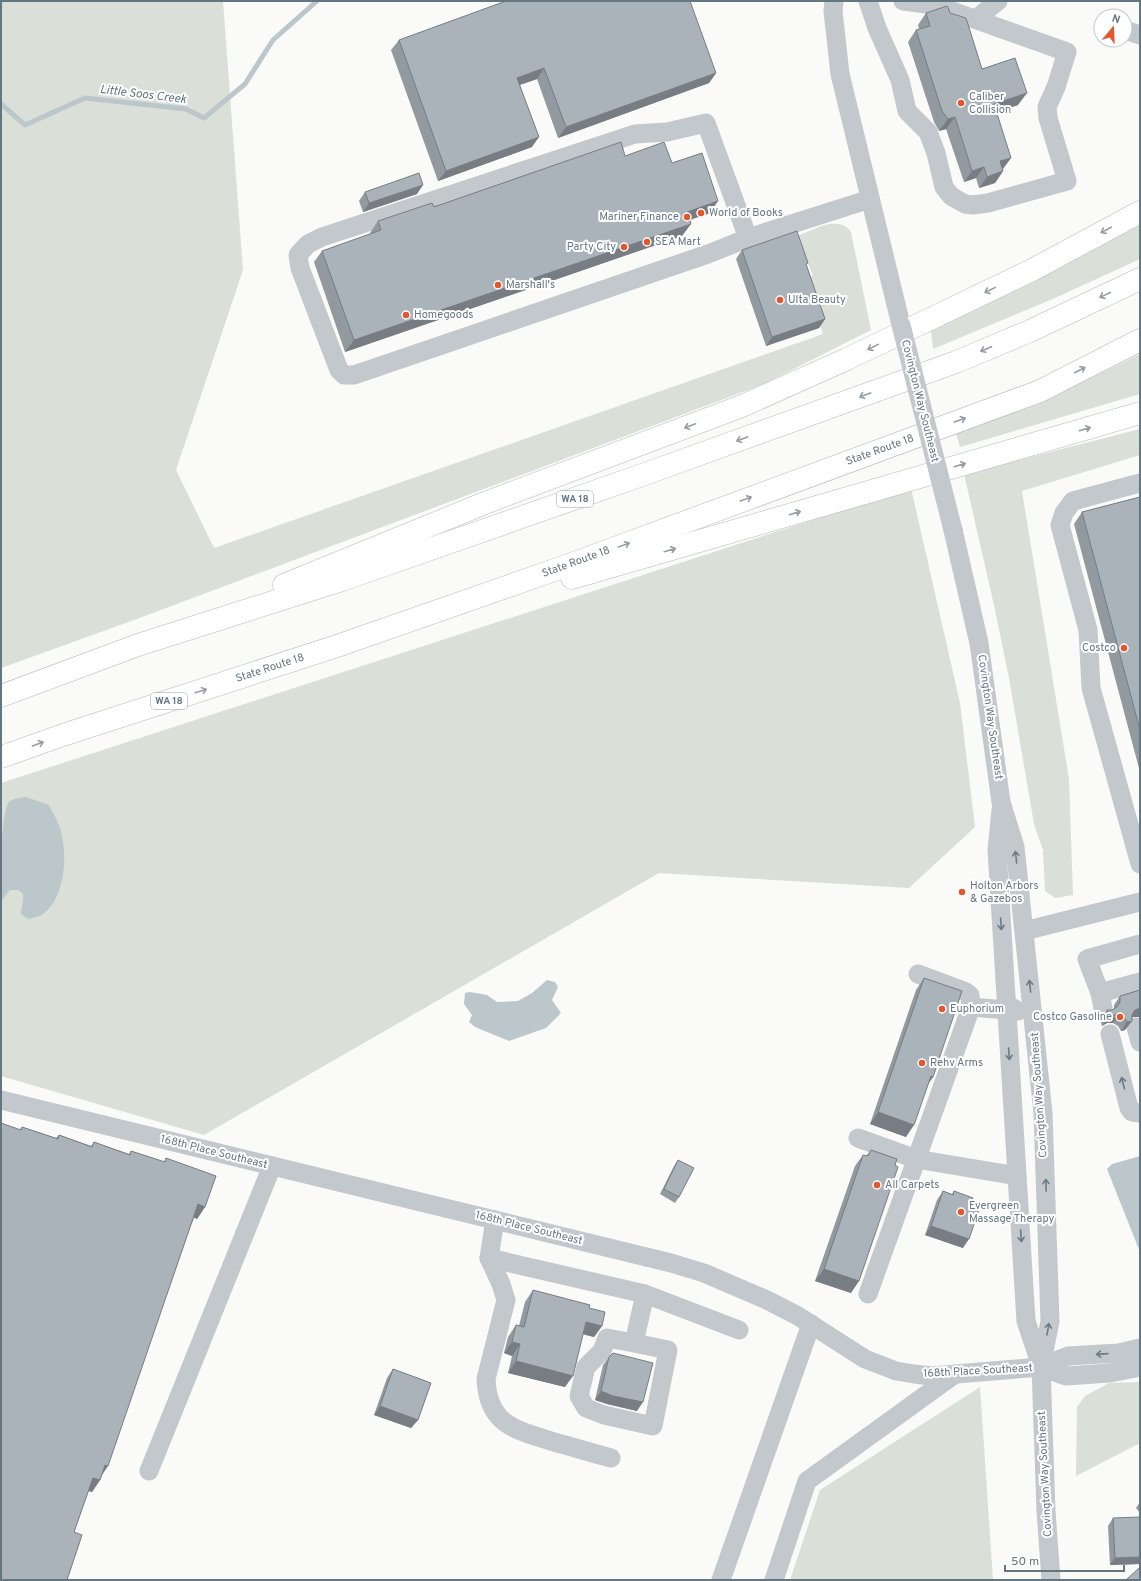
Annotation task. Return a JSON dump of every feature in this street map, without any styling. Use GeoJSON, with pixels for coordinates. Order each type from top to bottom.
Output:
{"type":"FeatureCollection","features":[{"type":"Feature","properties":{"kind":"highway"},"geometry":{"type":"LineString","coordinates":[[138,645],[485,503],[742,406],[847,359],[1032,270],[1140,212]]}},
{"type":"Feature","properties":{"kind":"highway","name":"WA 18"},"geometry":{"type":"LineString","coordinates":[[1,696],[138,645],[342,580],[645,474],[956,362],[1030,331],[1140,279]]}},
{"type":"Feature","properties":{"kind":"highway","name":"State Route 18"},"geometry":{"type":"LineString","coordinates":[[1,757],[63,735],[336,646],[566,566],[1040,390],[1140,340]]}},
{"type":"Feature","properties":{"kind":"highway"},"geometry":{"type":"LineString","coordinates":[[336,646],[1140,413]]}},
{"type":"Feature","properties":{"kind":"street","name":"Covington Way Southeast"},"geometry":{"type":"LineString","coordinates":[[834,1],[833,11],[840,74],[885,261],[953,530],[979,644],[1001,802],[1015,847],[1043,1113],[1050,1321],[1041,1367],[1046,1511],[1051,1580]]}},
{"type":"Feature","properties":{"kind":"street"},"geometry":{"type":"LineString","coordinates":[[868,1],[900,80],[907,111],[928,132],[936,153],[944,187],[951,196],[956,200],[973,205],[988,203],[1067,181],[1048,118],[1047,107],[1056,87],[1067,52],[968,12],[935,5],[903,1]]}},
{"type":"Feature","properties":{"kind":"street"},"geometry":{"type":"LineString","coordinates":[[968,12],[998,1]]}},
{"type":"Feature","properties":{"kind":"street"},"geometry":{"type":"LineString","coordinates":[[748,238],[706,123],[667,132],[635,134],[322,237],[308,244],[298,255],[300,268],[339,370],[344,375],[354,375],[708,254],[748,238],[870,198]]}},
{"type":"Feature","properties":{"kind":"street"},"geometry":{"type":"LineString","coordinates":[[1140,483],[1073,501],[1064,513],[1060,525],[1088,630],[1091,688],[1140,864]]}},
{"type":"Feature","properties":{"kind":"street","name":"Covington Way Southeast"},"geometry":{"type":"LineString","coordinates":[[1001,802],[997,850],[1026,1321],[1041,1367]]}},
{"type":"Feature","properties":{"kind":"street"},"geometry":{"type":"LineString","coordinates":[[1024,931],[1140,902]]}},
{"type":"Feature","properties":{"kind":"street"},"geometry":{"type":"LineString","coordinates":[[1131,990],[1102,1000],[1087,959],[1140,944]]}},
{"type":"Feature","properties":{"kind":"street"},"geometry":{"type":"LineString","coordinates":[[868,1294],[971,1007],[970,995],[966,992],[918,974]]}},
{"type":"Feature","properties":{"kind":"street"},"geometry":{"type":"LineString","coordinates":[[971,1007],[1007,1010],[1013,1008],[1022,1013],[1028,1066],[1043,1113]]}},
{"type":"Feature","properties":{"kind":"street"},"geometry":{"type":"LineString","coordinates":[[1110,1034],[1129,1108],[1132,1112],[1140,1113]]}},
{"type":"Feature","properties":{"kind":"street","name":"168th Place Southeast"},"geometry":{"type":"LineString","coordinates":[[1,1100],[671,1263],[704,1273],[768,1300],[811,1324],[852,1352],[879,1365],[914,1374],[932,1376],[1041,1367],[1068,1356],[1119,1353],[1140,1348]]}},
{"type":"Feature","properties":{"kind":"street"},"geometry":{"type":"LineString","coordinates":[[858,1138],[916,1159],[1017,1176]]}},
{"type":"Feature","properties":{"kind":"street"},"geometry":{"type":"LineString","coordinates":[[149,1471],[272,1166]]}},
{"type":"Feature","properties":{"kind":"street"},"geometry":{"type":"LineString","coordinates":[[495,1220],[489,1258],[501,1284],[506,1300],[486,1379],[486,1389],[493,1409],[504,1422],[518,1431],[611,1458]]}},
{"type":"Feature","properties":{"kind":"street"},"geometry":{"type":"LineString","coordinates":[[489,1258],[645,1294],[739,1330]]}},
{"type":"Feature","properties":{"kind":"street"},"geometry":{"type":"LineString","coordinates":[[634,1343],[645,1294]]}},
{"type":"Feature","properties":{"kind":"street"},"geometry":{"type":"LineString","coordinates":[[721,1580],[811,1324]]}},
{"type":"Feature","properties":{"kind":"street"},"geometry":{"type":"LineString","coordinates":[[607,1338],[634,1343],[668,1350],[653,1426],[604,1415],[586,1408],[579,1396],[586,1367],[602,1351],[607,1338]]}},
{"type":"Feature","properties":{"kind":"street","name":"168th Place Southeast"},"geometry":{"type":"LineString","coordinates":[[1041,1367],[1066,1376],[1110,1374],[1140,1367]]}},
{"type":"Feature","properties":{"kind":"street"},"geometry":{"type":"LineString","coordinates":[[774,1580],[807,1482],[955,1374]]}},
{"type":"Feature","properties":{"kind":"shaded area"},"geometry":{"type":"Polygon","coordinates":[[[1,1],[223,1],[243,270],[176,470],[214,548],[823,334],[805,278],[813,276],[797,236],[818,227],[840,224],[851,232],[871,330],[764,384],[134,620],[1,668],[1,1]]]}},
{"type":"Feature","properties":{"kind":"shaded area"},"geometry":{"type":"Polygon","coordinates":[[[1140,219],[1140,259],[1055,298],[933,349],[931,330],[1140,219]]]}},
{"type":"Feature","properties":{"kind":"shaded area"},"geometry":{"type":"Polygon","coordinates":[[[1140,354],[1140,394],[960,447],[956,434],[1101,373],[1140,354]]]}},
{"type":"Feature","properties":{"kind":"shaded area"},"geometry":{"type":"Polygon","coordinates":[[[1140,429],[1140,455],[1022,491],[1069,779],[1073,895],[1055,898],[1045,891],[1043,850],[1034,824],[1009,678],[964,474],[1140,429]]]}},
{"type":"Feature","properties":{"kind":"shaded area"},"geometry":{"type":"Polygon","coordinates":[[[911,488],[960,703],[975,827],[909,888],[659,873],[204,1135],[1,1076],[1,783],[911,488]]]}},
{"type":"Feature","properties":{"kind":"shaded area"},"geometry":{"type":"Polygon","coordinates":[[[26,797],[49,805],[60,828],[64,850],[61,886],[56,897],[51,906],[43,914],[28,919],[21,914],[23,894],[18,890],[10,890],[1,901],[2,849],[6,809],[9,802],[26,797]]]}},
{"type":"Feature","properties":{"kind":"shaded area"},"geometry":{"type":"Polygon","coordinates":[[[547,980],[555,982],[558,987],[552,1000],[561,1013],[546,1028],[509,1041],[475,1027],[469,1022],[472,1015],[464,1004],[465,993],[470,992],[487,995],[497,1002],[518,1001],[532,993],[547,980]]]}},
{"type":"Feature","properties":{"kind":"shaded area"},"geometry":{"type":"Polygon","coordinates":[[[1140,1156],[1140,1252],[1107,1169],[1112,1164],[1140,1156]]]}},
{"type":"Feature","properties":{"kind":"shaded area"},"geometry":{"type":"Polygon","coordinates":[[[1140,1382],[1140,1443],[1076,1476],[1077,1407],[1085,1396],[1109,1383],[1140,1382]]]}},
{"type":"Feature","properties":{"kind":"shaded area"},"geometry":{"type":"Polygon","coordinates":[[[980,1387],[993,1580],[790,1580],[820,1490],[980,1387]]]}},
{"type":"Feature","properties":{"kind":"building"},"geometry":{"type":"Polygon","coordinates":[[[506,1],[690,1],[716,73],[566,127],[544,68],[517,78],[539,137],[446,171],[399,40],[506,1]]]}},
{"type":"Feature","properties":{"kind":"building"},"geometry":{"type":"Polygon","coordinates":[[[947,6],[950,13],[966,18],[982,69],[1015,58],[1027,93],[994,104],[1011,158],[1000,161],[1003,171],[987,177],[984,167],[972,171],[955,117],[948,119],[942,111],[916,30],[930,26],[926,13],[947,6]]]}},
{"type":"Feature","properties":{"kind":"building"},"geometry":{"type":"Polygon","coordinates":[[[621,142],[625,156],[664,142],[672,163],[702,153],[718,201],[687,212],[691,224],[354,340],[322,251],[381,230],[378,221],[432,203],[434,207],[621,142]]]}},
{"type":"Feature","properties":{"kind":"building"},"geometry":{"type":"Polygon","coordinates":[[[419,173],[423,185],[369,203],[365,192],[419,173]]]}},
{"type":"Feature","properties":{"kind":"building","name":"Ulta Beauty"},"geometry":{"type":"Polygon","coordinates":[[[797,231],[808,263],[806,264],[825,319],[772,337],[742,250],[797,231]]]}},
{"type":"Feature","properties":{"kind":"building","name":"Costco"},"geometry":{"type":"Polygon","coordinates":[[[1140,497],[1140,730],[1082,512],[1140,497]]]}},
{"type":"Feature","properties":{"kind":"building"},"geometry":{"type":"Polygon","coordinates":[[[924,978],[962,991],[933,1077],[931,1076],[914,1125],[878,1112],[924,978]]]}},
{"type":"Feature","properties":{"kind":"building"},"geometry":{"type":"Polygon","coordinates":[[[1140,990],[1140,1008],[1135,1010],[1132,1015],[1132,1021],[1127,1022],[1124,1017],[1119,1015],[1109,1017],[1107,1010],[1112,1010],[1117,1007],[1120,1002],[1120,996],[1140,990]]]}},
{"type":"Feature","properties":{"kind":"building"},"geometry":{"type":"Polygon","coordinates":[[[1,1123],[21,1130],[22,1127],[58,1139],[59,1135],[92,1147],[94,1142],[130,1155],[131,1151],[165,1162],[166,1158],[216,1176],[205,1207],[198,1204],[108,1466],[105,1465],[100,1480],[93,1478],[74,1532],[82,1535],[67,1580],[1,1580],[1,1123]]]}},
{"type":"Feature","properties":{"kind":"building"},"geometry":{"type":"Polygon","coordinates":[[[871,1150],[897,1159],[895,1165],[898,1167],[859,1281],[824,1269],[863,1155],[868,1156],[871,1150]]]}},
{"type":"Feature","properties":{"kind":"building"},"geometry":{"type":"Polygon","coordinates":[[[678,1160],[694,1168],[679,1197],[664,1189],[678,1160]]]}},
{"type":"Feature","properties":{"kind":"building"},"geometry":{"type":"Polygon","coordinates":[[[943,1191],[953,1195],[954,1191],[973,1198],[971,1201],[981,1204],[969,1239],[931,1226],[943,1191]]]}},
{"type":"Feature","properties":{"kind":"building"},"geometry":{"type":"Polygon","coordinates":[[[533,1290],[590,1305],[589,1308],[605,1312],[602,1326],[586,1322],[573,1376],[516,1361],[520,1344],[512,1342],[516,1325],[524,1327],[533,1290]]]}},
{"type":"Feature","properties":{"kind":"building"},"geometry":{"type":"Polygon","coordinates":[[[613,1353],[653,1363],[643,1402],[613,1396],[601,1391],[609,1357],[613,1353]]]}},
{"type":"Feature","properties":{"kind":"building"},"geometry":{"type":"Polygon","coordinates":[[[393,1369],[431,1383],[418,1420],[380,1406],[393,1369]]]}},
{"type":"Feature","properties":{"kind":"building"},"geometry":{"type":"Polygon","coordinates":[[[1140,1517],[1140,1557],[1115,1558],[1113,1518],[1140,1517]]]}},
{"type":"Feature","properties":{"kind":"building"},"geometry":{"type":"Polygon","coordinates":[[[1140,1567],[1140,1580],[1126,1580],[1140,1567]]]}},
{"type":"Feature","properties":{"kind":"waterway","name":"Little Soos Creek"},"geometry":{"type":"LineString","coordinates":[[1,104],[25,125],[85,98],[186,109],[204,118],[245,84],[273,40],[317,1]]}},
{"type":"Feature","properties":{"kind":"place","name":"Caliber Collision"},"geometry":{"type":"Point","coordinates":[961,103]}},
{"type":"Feature","properties":{"kind":"place","name":"World of Books"},"geometry":{"type":"Point","coordinates":[701,213]}},
{"type":"Feature","properties":{"kind":"place","name":"Mariner Finance"},"geometry":{"type":"Point","coordinates":[687,217]}},
{"type":"Feature","properties":{"kind":"place","name":"SEA Mart"},"geometry":{"type":"Point","coordinates":[647,242]}},
{"type":"Feature","properties":{"kind":"place","name":"Party City"},"geometry":{"type":"Point","coordinates":[624,247]}},
{"type":"Feature","properties":{"kind":"place","name":"Marshall's"},"geometry":{"type":"Point","coordinates":[498,285]}},
{"type":"Feature","properties":{"kind":"place","name":"Ulta Beauty"},"geometry":{"type":"Point","coordinates":[780,300]}},
{"type":"Feature","properties":{"kind":"place","name":"Homegoods"},"geometry":{"type":"Point","coordinates":[406,315]}},
{"type":"Feature","properties":{"kind":"place","name":"Costco"},"geometry":{"type":"Point","coordinates":[1124,648]}},
{"type":"Feature","properties":{"kind":"place","name":"Holton Arbors & Gazebos"},"geometry":{"type":"Point","coordinates":[962,892]}},
{"type":"Feature","properties":{"kind":"place","name":"Euphorium"},"geometry":{"type":"Point","coordinates":[942,1009]}},
{"type":"Feature","properties":{"kind":"place","name":"Costco Gasoline"},"geometry":{"type":"Point","coordinates":[1120,1017]}},
{"type":"Feature","properties":{"kind":"place","name":"Rehv Arms"},"geometry":{"type":"Point","coordinates":[922,1063]}},
{"type":"Feature","properties":{"kind":"place","name":"All Carpets"},"geometry":{"type":"Point","coordinates":[877,1185]}},
{"type":"Feature","properties":{"kind":"place","name":"Evergreen Massage Therapy"},"geometry":{"type":"Point","coordinates":[961,1212]}}]}
